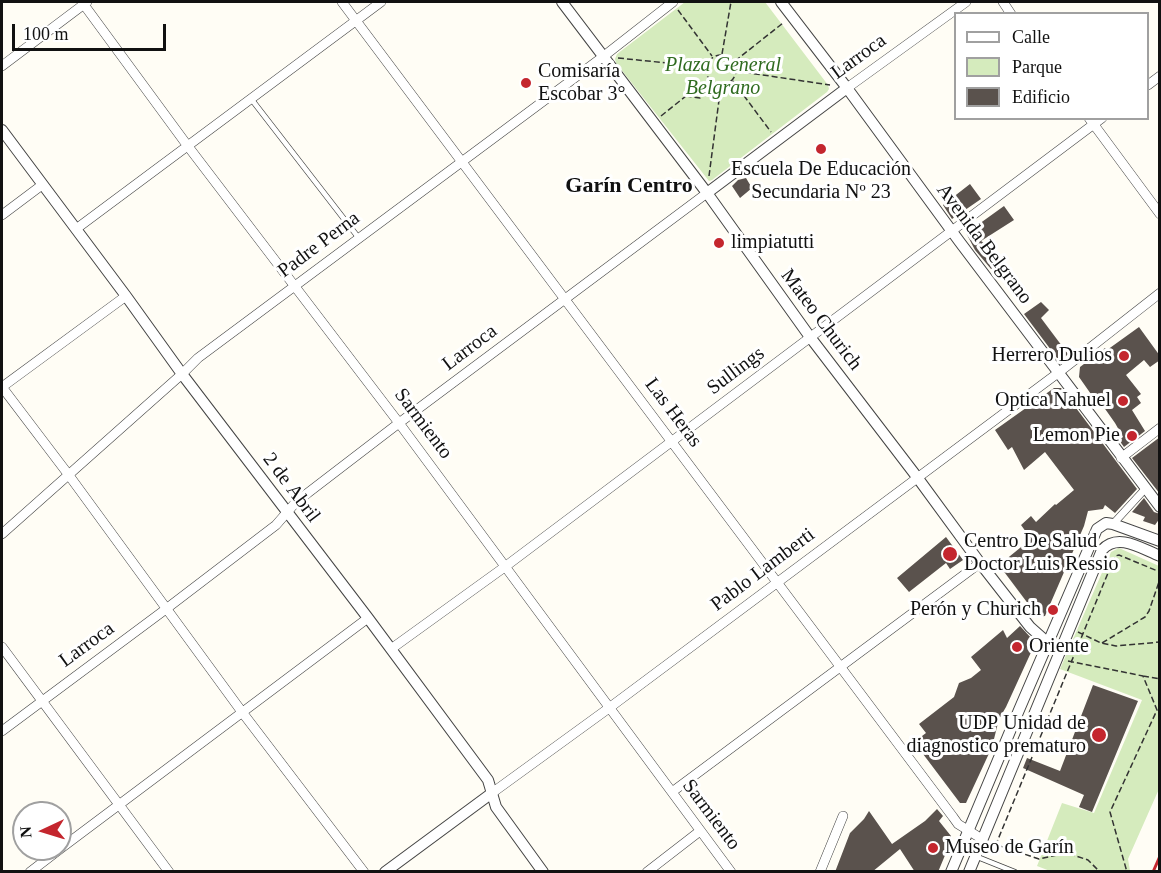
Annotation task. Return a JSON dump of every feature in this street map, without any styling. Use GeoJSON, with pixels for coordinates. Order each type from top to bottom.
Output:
{"type":"FeatureCollection","features":[{"type":"Feature","properties":{"kind":"street"},"geometry":{"type":"LineString","coordinates":[[2,66],[84,2]]}},
{"type":"Feature","properties":{"kind":"street","name":"Sarmiento"},"geometry":{"type":"LineString","coordinates":[[84,2],[187,145],[399,423],[731,872]]}},
{"type":"Feature","properties":{"kind":"street","name":"Las Heras"},"geometry":{"type":"LineString","coordinates":[[342,2],[958,824],[982,839]]}},
{"type":"Feature","properties":{"kind":"street"},"geometry":{"type":"LineString","coordinates":[[76,229],[381,2]]}},
{"type":"Feature","properties":{"kind":"street","name":"Mateo Churich"},"geometry":{"type":"LineString","coordinates":[[562,2],[707,193],[810,336],[980,563],[1030,627],[1060,654]]}},
{"type":"Feature","properties":{"kind":"street","name":"Padre Perna"},"geometry":{"type":"LineString","coordinates":[[2,534],[198,358],[604,56],[673,2]]}},
{"type":"Feature","properties":{"kind":"street","name":"Avenida Belgrano"},"geometry":{"type":"LineString","coordinates":[[781,2],[1160,507]]}},
{"type":"Feature","properties":{"kind":"street","name":"Larroca"},"geometry":{"type":"LineString","coordinates":[[2,730],[276,525],[296,502],[399,423],[847,88],[966,2]]}},
{"type":"Feature","properties":{"kind":"street"},"geometry":{"type":"LineString","coordinates":[[1091,122],[1160,214]]}},
{"type":"Feature","properties":{"kind":"street","name":"Sullings"},"geometry":{"type":"LineString","coordinates":[[391,649],[506,566],[810,336],[952,232],[1091,122]]}},
{"type":"Feature","properties":{"kind":"street","name":"2 de Abril"},"geometry":{"type":"LineString","coordinates":[[2,130],[182,374],[488,780],[496,807],[543,872]]}},
{"type":"Feature","properties":{"kind":"street"},"geometry":{"type":"LineString","coordinates":[[2,215],[42,185]]}},
{"type":"Feature","properties":{"kind":"street","name":"Pablo Lamberti"},"geometry":{"type":"LineString","coordinates":[[385,872],[1058,373],[1160,293]]}},
{"type":"Feature","properties":{"kind":"street"},"geometry":{"type":"LineString","coordinates":[[126,296],[2,387],[242,712],[364,872]]}},
{"type":"Feature","properties":{"kind":"street"},"geometry":{"type":"LineString","coordinates":[[1121,458],[1160,428]]}},
{"type":"Feature","properties":{"kind":"street"},"geometry":{"type":"LineString","coordinates":[[1113,524],[1145,489]]}},
{"type":"Feature","properties":{"kind":"street"},"geometry":{"type":"LineString","coordinates":[[951,872],[1097,529],[1106,523],[1113,524],[1160,541]]}},
{"type":"Feature","properties":{"kind":"street"},"geometry":{"type":"LineString","coordinates":[[969,872],[1102,550],[1107,544],[1119,541],[1127,542],[1160,556]]}},
{"type":"Feature","properties":{"kind":"street"},"geometry":{"type":"LineString","coordinates":[[672,792],[980,563]]}},
{"type":"Feature","properties":{"kind":"street"},"geometry":{"type":"LineString","coordinates":[[72,840],[368,618]]}},
{"type":"Feature","properties":{"kind":"street"},"geometry":{"type":"LineString","coordinates":[[2,647],[170,872]]}},
{"type":"Feature","properties":{"kind":"street"},"geometry":{"type":"LineString","coordinates":[[820,872],[843,816]]}},
{"type":"Feature","properties":{"kind":"street"},"geometry":{"type":"LineString","coordinates":[[647,872],[700,831]]}},
{"type":"Feature","properties":{"kind":"street"},"geometry":{"type":"LineString","coordinates":[[30,872],[44,861]]}},
{"type":"Feature","properties":{"kind":"lane"},"geometry":{"type":"LineString","coordinates":[[250,98],[358,237]]}},
{"type":"Feature","properties":{"kind":"lane"},"geometry":{"type":"LineString","coordinates":[[975,856],[1015,872]]}},
{"type":"Feature","properties":{"kind":"path"},"geometry":{"type":"LineString","coordinates":[[673,2],[713,57]]}},
{"type":"Feature","properties":{"kind":"path"},"geometry":{"type":"LineString","coordinates":[[722,54],[731,2]]}},
{"type":"Feature","properties":{"kind":"path"},"geometry":{"type":"LineString","coordinates":[[734,61],[792,16]]}},
{"type":"Feature","properties":{"kind":"path"},"geometry":{"type":"LineString","coordinates":[[722,54],[734,61],[736,71],[732,80],[721,84],[709,78],[707,67],[713,57],[722,54]]}},
{"type":"Feature","properties":{"kind":"path"},"geometry":{"type":"LineString","coordinates":[[604,56],[707,67]]}},
{"type":"Feature","properties":{"kind":"path"},"geometry":{"type":"LineString","coordinates":[[736,71],[847,88]]}},
{"type":"Feature","properties":{"kind":"path"},"geometry":{"type":"LineString","coordinates":[[732,80],[777,140]]}},
{"type":"Feature","properties":{"kind":"path"},"geometry":{"type":"LineString","coordinates":[[653,122],[686,96],[688,83],[702,85],[700,98],[686,96]]}},
{"type":"Feature","properties":{"kind":"path"},"geometry":{"type":"LineString","coordinates":[[707,193],[721,84]]}},
{"type":"Feature","properties":{"kind":"path"},"geometry":{"type":"LineString","coordinates":[[989,861],[1115,556],[1119,555],[1160,572]]}},
{"type":"Feature","properties":{"kind":"path"},"geometry":{"type":"LineString","coordinates":[[1101,643],[1145,617],[1160,579]]}},
{"type":"Feature","properties":{"kind":"path"},"geometry":{"type":"LineString","coordinates":[[1070,628],[1101,643],[1120,646],[1160,642]]}},
{"type":"Feature","properties":{"kind":"path"},"geometry":{"type":"LineString","coordinates":[[1060,654],[1072,662],[1160,679]]}},
{"type":"Feature","properties":{"kind":"path"},"geometry":{"type":"LineString","coordinates":[[1127,872],[1110,812],[1157,710],[1143,676]]}},
{"type":"Feature","properties":{"kind":"path"},"geometry":{"type":"LineString","coordinates":[[982,839],[1039,859],[1070,854],[1088,860],[1100,872]]}},
{"type":"Feature","properties":{"kind":"green space","name":"Plaza General Belgrano"},"geometry":{"type":"Polygon","coordinates":[[[685,2],[765,2],[829,89],[709,181],[615,59],[617,54],[685,2]]]}},
{"type":"Feature","properties":{"kind":"green space"},"geometry":{"type":"Polygon","coordinates":[[[1119,548],[1159,566],[1159,789],[1128,859],[1130,871],[1050,871],[1037,866],[1062,803],[1094,813],[1142,700],[1060,669],[1111,552],[1119,548]]]}},
{"type":"Feature","properties":{"kind":"building"},"geometry":{"type":"Polygon","coordinates":[[[746,178],[752,188],[740,198],[732,186],[738,180],[746,178]]]}},
{"type":"Feature","properties":{"kind":"building"},"geometry":{"type":"Polygon","coordinates":[[[970,184],[981,199],[952,219],[943,205],[970,184]]]}},
{"type":"Feature","properties":{"kind":"building"},"geometry":{"type":"Polygon","coordinates":[[[1004,206],[1014,220],[981,241],[994,250],[990,255],[998,265],[991,269],[975,250],[965,231],[969,234],[1004,206]]]}},
{"type":"Feature","properties":{"kind":"building"},"geometry":{"type":"Polygon","coordinates":[[[1041,302],[1049,310],[1041,318],[1068,354],[1063,359],[1057,358],[1024,314],[1041,302]]]}},
{"type":"Feature","properties":{"kind":"building"},"geometry":{"type":"Polygon","coordinates":[[[1139,327],[1160,356],[1160,360],[1150,367],[1144,360],[1126,375],[1141,394],[1137,397],[1141,403],[1132,410],[1145,431],[1124,447],[1119,440],[1123,437],[1115,423],[1079,377],[1080,367],[1139,327]]]}},
{"type":"Feature","properties":{"kind":"building"},"geometry":{"type":"Polygon","coordinates":[[[1054,388],[1061,388],[1137,489],[1115,513],[1105,505],[1103,509],[1088,511],[1084,526],[1045,616],[1038,617],[999,565],[1031,539],[1021,525],[1031,516],[1036,522],[1074,490],[1045,452],[1024,470],[1012,447],[1008,450],[995,430],[1054,388]]]}},
{"type":"Feature","properties":{"kind":"building"},"geometry":{"type":"Polygon","coordinates":[[[1160,437],[1160,494],[1132,458],[1160,437]]]}},
{"type":"Feature","properties":{"kind":"building"},"geometry":{"type":"Polygon","coordinates":[[[1144,498],[1154,512],[1160,514],[1155,525],[1143,521],[1145,517],[1132,512],[1144,498]]]}},
{"type":"Feature","properties":{"kind":"building"},"geometry":{"type":"Polygon","coordinates":[[[946,537],[963,560],[950,569],[946,563],[909,592],[897,578],[946,537]]]}},
{"type":"Feature","properties":{"kind":"building"},"geometry":{"type":"Polygon","coordinates":[[[1020,626],[1032,639],[1033,648],[999,719],[992,747],[966,803],[960,803],[914,742],[926,733],[919,724],[954,697],[959,683],[971,678],[981,670],[971,657],[1003,630],[1007,638],[1020,626]]]}},
{"type":"Feature","properties":{"kind":"building","name":"UDP Unidad de diagnostico prematuro"},"geometry":{"type":"Polygon","coordinates":[[[1093,685],[1138,701],[1092,812],[1079,807],[1084,795],[1023,768],[1027,758],[1060,771],[1093,685]]]}},
{"type":"Feature","properties":{"kind":"building"},"geometry":{"type":"Polygon","coordinates":[[[937,809],[943,816],[939,821],[951,836],[938,872],[915,872],[900,849],[872,872],[835,872],[850,833],[869,811],[892,844],[925,821],[937,809]]]}},
{"type":"Feature","properties":{"kind":"railway"},"geometry":{"type":"LineString","coordinates":[[1153,872],[1160,856]]}},
{"type":"Feature","properties":{"kind":"place","name":"Comisaría Escobar 3°"},"geometry":{"type":"Point","coordinates":[526,83]}},
{"type":"Feature","properties":{"kind":"place","name":"Escuela De Educación Secundaria Nº 23"},"geometry":{"type":"Point","coordinates":[821,149]}},
{"type":"Feature","properties":{"kind":"place","name":"limpiatutti"},"geometry":{"type":"Point","coordinates":[719,243]}},
{"type":"Feature","properties":{"kind":"place","name":"Herrero Dulios"},"geometry":{"type":"Point","coordinates":[1124,356]}},
{"type":"Feature","properties":{"kind":"place","name":"Optica Nahuel"},"geometry":{"type":"Point","coordinates":[1123,401]}},
{"type":"Feature","properties":{"kind":"place","name":"Lemon Pie"},"geometry":{"type":"Point","coordinates":[1132,436]}},
{"type":"Feature","properties":{"kind":"place","name":"Centro De Salud Doctor Luis Ressio"},"geometry":{"type":"Point","coordinates":[950,554]}},
{"type":"Feature","properties":{"kind":"place","name":"Perón y Churich"},"geometry":{"type":"Point","coordinates":[1053,610]}},
{"type":"Feature","properties":{"kind":"place","name":"Oriente"},"geometry":{"type":"Point","coordinates":[1017,647]}},
{"type":"Feature","properties":{"kind":"place","name":"UDP Unidad de diagnostico prematuro"},"geometry":{"type":"Point","coordinates":[1099,735]}},
{"type":"Feature","properties":{"kind":"place","name":"Museo de Garín"},"geometry":{"type":"Point","coordinates":[933,848]}},
{"type":"Feature","properties":{"kind":"district","name":"Garín Centro"},"geometry":{"type":"Point","coordinates":[629,186]}}]}
